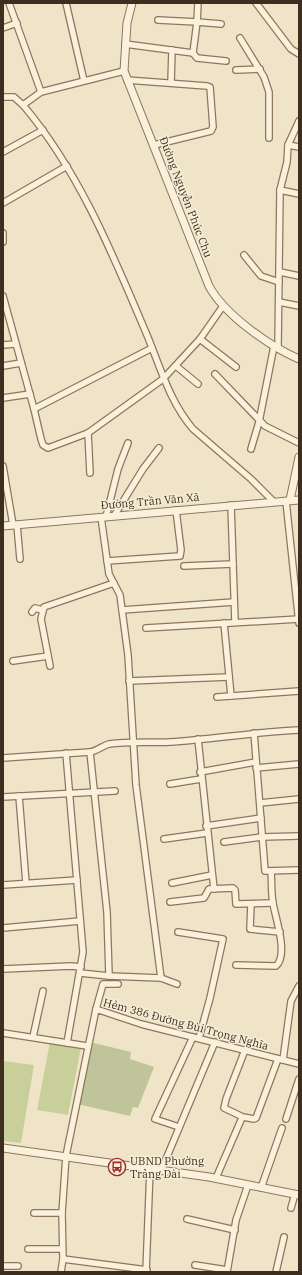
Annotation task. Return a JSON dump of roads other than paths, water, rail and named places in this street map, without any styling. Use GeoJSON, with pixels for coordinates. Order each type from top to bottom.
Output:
{"type":"FeatureCollection","features":[{"type":"Feature","properties":{"kind":"street"},"geometry":{"type":"LineString","coordinates":[[9,3],[41,92]]}},
{"type":"Feature","properties":{"kind":"street"},"geometry":{"type":"LineString","coordinates":[[66,3],[84,81]]}},
{"type":"Feature","properties":{"kind":"street","name":"Đường Nguyễn Phúc Chu"},"geometry":{"type":"LineString","coordinates":[[132,3],[125,44],[124,71],[209,286],[215,297],[224,306],[276,347],[299,359]]}},
{"type":"Feature","properties":{"kind":"street"},"geometry":{"type":"LineString","coordinates":[[198,3],[193,53],[196,58],[226,61]]}},
{"type":"Feature","properties":{"kind":"street"},"geometry":{"type":"LineString","coordinates":[[256,3],[291,49],[299,54]]}},
{"type":"Feature","properties":{"kind":"street"},"geometry":{"type":"LineString","coordinates":[[158,20],[221,24]]}},
{"type":"Feature","properties":{"kind":"street"},"geometry":{"type":"LineString","coordinates":[[3,28],[17,23]]}},
{"type":"Feature","properties":{"kind":"street"},"geometry":{"type":"LineString","coordinates":[[240,38],[260,69],[269,92],[269,138]]}},
{"type":"Feature","properties":{"kind":"street"},"geometry":{"type":"LineString","coordinates":[[125,44],[193,53]]}},
{"type":"Feature","properties":{"kind":"street"},"geometry":{"type":"LineString","coordinates":[[171,83],[172,50]]}},
{"type":"Feature","properties":{"kind":"street"},"geometry":{"type":"LineString","coordinates":[[236,70],[260,69]]}},
{"type":"Feature","properties":{"kind":"street"},"geometry":{"type":"LineString","coordinates":[[23,105],[41,92],[124,71]]}},
{"type":"Feature","properties":{"kind":"street"},"geometry":{"type":"LineString","coordinates":[[127,80],[209,86],[212,129],[209,132],[154,145]]}},
{"type":"Feature","properties":{"kind":"street"},"geometry":{"type":"LineString","coordinates":[[3,97],[14,97],[23,105],[43,130],[67,166],[90,205],[152,348],[163,379],[186,421],[193,429],[251,479],[274,502]]}},
{"type":"Feature","properties":{"kind":"street"},"geometry":{"type":"LineString","coordinates":[[251,450],[276,347],[280,272],[280,190],[287,162],[288,144],[299,121]]}},
{"type":"Feature","properties":{"kind":"street"},"geometry":{"type":"LineString","coordinates":[[3,152],[43,130]]}},
{"type":"Feature","properties":{"kind":"street"},"geometry":{"type":"LineString","coordinates":[[288,144],[299,147]]}},
{"type":"Feature","properties":{"kind":"street"},"geometry":{"type":"LineString","coordinates":[[3,203],[67,166]]}},
{"type":"Feature","properties":{"kind":"street"},"geometry":{"type":"LineString","coordinates":[[280,190],[299,194]]}},
{"type":"Feature","properties":{"kind":"street"},"geometry":{"type":"LineString","coordinates":[[3,233],[3,242]]}},
{"type":"Feature","properties":{"kind":"street"},"geometry":{"type":"LineString","coordinates":[[244,255],[261,276],[279,282]]}},
{"type":"Feature","properties":{"kind":"street"},"geometry":{"type":"LineString","coordinates":[[280,272],[299,276]]}},
{"type":"Feature","properties":{"kind":"street"},"geometry":{"type":"LineString","coordinates":[[3,296],[5,311],[16,344],[41,439],[43,445],[48,448],[88,433],[163,379],[200,339],[224,306]]}},
{"type":"Feature","properties":{"kind":"street"},"geometry":{"type":"LineString","coordinates":[[279,302],[299,306]]}},
{"type":"Feature","properties":{"kind":"street"},"geometry":{"type":"LineString","coordinates":[[200,339],[236,367]]}},
{"type":"Feature","properties":{"kind":"street"},"geometry":{"type":"LineString","coordinates":[[3,345],[16,344]]}},
{"type":"Feature","properties":{"kind":"street"},"geometry":{"type":"LineString","coordinates":[[34,409],[152,348]]}},
{"type":"Feature","properties":{"kind":"street"},"geometry":{"type":"LineString","coordinates":[[3,366],[20,363]]}},
{"type":"Feature","properties":{"kind":"street"},"geometry":{"type":"LineString","coordinates":[[176,366],[198,384]]}},
{"type":"Feature","properties":{"kind":"street"},"geometry":{"type":"LineString","coordinates":[[215,374],[259,422],[271,430],[299,443]]}},
{"type":"Feature","properties":{"kind":"street"},"geometry":{"type":"LineString","coordinates":[[3,398],[30,394]]}},
{"type":"Feature","properties":{"kind":"street"},"geometry":{"type":"LineString","coordinates":[[88,433],[90,473]]}},
{"type":"Feature","properties":{"kind":"street"},"geometry":{"type":"LineString","coordinates":[[128,443],[103,517],[109,574],[119,589],[128,656],[133,741],[140,820],[161,978]]}},
{"type":"Feature","properties":{"kind":"street"},"geometry":{"type":"LineString","coordinates":[[114,516],[143,469],[159,448]]}},
{"type":"Feature","properties":{"kind":"street"},"geometry":{"type":"LineString","coordinates":[[299,457],[288,500],[299,623]]}},
{"type":"Feature","properties":{"kind":"street"},"geometry":{"type":"LineString","coordinates":[[3,466],[20,559]]}},
{"type":"Feature","properties":{"kind":"street","name":"Đường Trần Văn Xã"},"geometry":{"type":"LineString","coordinates":[[3,526],[299,500]]}},
{"type":"Feature","properties":{"kind":"street"},"geometry":{"type":"LineString","coordinates":[[231,505],[235,622]]}},
{"type":"Feature","properties":{"kind":"street"},"geometry":{"type":"LineString","coordinates":[[107,561],[180,556],[181,550],[176,510]]}},
{"type":"Feature","properties":{"kind":"street"},"geometry":{"type":"LineString","coordinates":[[184,566],[233,564]]}},
{"type":"Feature","properties":{"kind":"street"},"geometry":{"type":"LineString","coordinates":[[50,666],[41,619],[42,610],[45,606],[114,583]]}},
{"type":"Feature","properties":{"kind":"street"},"geometry":{"type":"LineString","coordinates":[[122,610],[234,602]]}},
{"type":"Feature","properties":{"kind":"street"},"geometry":{"type":"LineString","coordinates":[[34,608],[42,610]]}},
{"type":"Feature","properties":{"kind":"street"},"geometry":{"type":"LineString","coordinates":[[146,628],[299,619]]}},
{"type":"Feature","properties":{"kind":"street"},"geometry":{"type":"LineString","coordinates":[[224,623],[231,696]]}},
{"type":"Feature","properties":{"kind":"street"},"geometry":{"type":"LineString","coordinates":[[13,661],[48,656]]}},
{"type":"Feature","properties":{"kind":"street"},"geometry":{"type":"LineString","coordinates":[[129,681],[229,677]]}},
{"type":"Feature","properties":{"kind":"street"},"geometry":{"type":"LineString","coordinates":[[216,697],[299,691]]}},
{"type":"Feature","properties":{"kind":"street"},"geometry":{"type":"LineString","coordinates":[[3,758],[90,752],[96,751],[103,746],[133,741],[170,742],[254,732],[299,730]]}},
{"type":"Feature","properties":{"kind":"street"},"geometry":{"type":"LineString","coordinates":[[254,732],[265,871],[299,870]]}},
{"type":"Feature","properties":{"kind":"street"},"geometry":{"type":"LineString","coordinates":[[198,739],[200,772],[214,889]]}},
{"type":"Feature","properties":{"kind":"street"},"geometry":{"type":"LineString","coordinates":[[90,752],[107,912],[109,976]]}},
{"type":"Feature","properties":{"kind":"street"},"geometry":{"type":"LineString","coordinates":[[66,753],[68,793],[83,952],[67,1043]]}},
{"type":"Feature","properties":{"kind":"street"},"geometry":{"type":"LineString","coordinates":[[200,772],[256,765],[299,764]]}},
{"type":"Feature","properties":{"kind":"street"},"geometry":{"type":"LineString","coordinates":[[170,784],[201,779]]}},
{"type":"Feature","properties":{"kind":"street"},"geometry":{"type":"LineString","coordinates":[[3,797],[115,791]]}},
{"type":"Feature","properties":{"kind":"street"},"geometry":{"type":"LineString","coordinates":[[19,796],[26,883]]}},
{"type":"Feature","properties":{"kind":"street"},"geometry":{"type":"LineString","coordinates":[[260,803],[299,799]]}},
{"type":"Feature","properties":{"kind":"street"},"geometry":{"type":"LineString","coordinates":[[206,826],[261,818]]}},
{"type":"Feature","properties":{"kind":"street"},"geometry":{"type":"LineString","coordinates":[[164,839],[207,833]]}},
{"type":"Feature","properties":{"kind":"street"},"geometry":{"type":"LineString","coordinates":[[224,842],[262,837],[299,836]]}},
{"type":"Feature","properties":{"kind":"street"},"geometry":{"type":"LineString","coordinates":[[236,965],[273,966],[278,964],[280,932],[273,903],[271,872]]}},
{"type":"Feature","properties":{"kind":"street"},"geometry":{"type":"LineString","coordinates":[[172,883],[212,875]]}},
{"type":"Feature","properties":{"kind":"street"},"geometry":{"type":"LineString","coordinates":[[3,885],[77,880]]}},
{"type":"Feature","properties":{"kind":"street"},"geometry":{"type":"LineString","coordinates":[[170,902],[204,898],[207,890],[235,889],[236,904],[273,903]]}},
{"type":"Feature","properties":{"kind":"street"},"geometry":{"type":"LineString","coordinates":[[251,904],[250,929],[280,932]]}},
{"type":"Feature","properties":{"kind":"street"},"geometry":{"type":"LineString","coordinates":[[3,928],[80,921]]}},
{"type":"Feature","properties":{"kind":"street"},"geometry":{"type":"LineString","coordinates":[[178,932],[223,939],[210,998],[196,1037],[155,1118],[179,1127]]}},
{"type":"Feature","properties":{"kind":"street"},"geometry":{"type":"LineString","coordinates":[[3,968],[71,966],[80,970],[109,976],[161,978],[176,984]]}},
{"type":"Feature","properties":{"kind":"street"},"geometry":{"type":"LineString","coordinates":[[96,1009],[102,984],[118,984]]}},
{"type":"Feature","properties":{"kind":"street"},"geometry":{"type":"LineString","coordinates":[[245,1050],[224,1108],[243,1117],[254,1120],[280,1060],[291,1001],[299,986]]}},
{"type":"Feature","properties":{"kind":"street"},"geometry":{"type":"LineString","coordinates":[[33,1037],[43,991]]}},
{"type":"Feature","properties":{"kind":"street","name":"Hẻm 386 Đường Bùi Trọng Nghĩa"},"geometry":{"type":"LineString","coordinates":[[61,1272],[63,1259],[62,1213],[66,1156],[87,1046],[96,1009],[141,1024],[299,1064]]}},
{"type":"Feature","properties":{"kind":"street"},"geometry":{"type":"LineString","coordinates":[[3,1033],[87,1046]]}},
{"type":"Feature","properties":{"kind":"street"},"geometry":{"type":"LineString","coordinates":[[161,1170],[215,1042]]}},
{"type":"Feature","properties":{"kind":"street"},"geometry":{"type":"LineString","coordinates":[[286,1118],[299,1079]]}},
{"type":"Feature","properties":{"kind":"street"},"geometry":{"type":"LineString","coordinates":[[216,1178],[241,1120]]}},
{"type":"Feature","properties":{"kind":"street"},"geometry":{"type":"LineString","coordinates":[[261,1188],[282,1128]]}},
{"type":"Feature","properties":{"kind":"street"},"geometry":{"type":"LineString","coordinates":[[3,1152],[3,1148],[216,1178],[297,1195],[291,1208]]}},
{"type":"Feature","properties":{"kind":"street"},"geometry":{"type":"LineString","coordinates":[[63,1259],[146,1271],[150,1169]]}},
{"type":"Feature","properties":{"kind":"street"},"geometry":{"type":"LineString","coordinates":[[194,1265],[227,1271],[235,1230],[248,1185]]}},
{"type":"Feature","properties":{"kind":"street"},"geometry":{"type":"LineString","coordinates":[[34,1213],[62,1213]]}},
{"type":"Feature","properties":{"kind":"street"},"geometry":{"type":"LineString","coordinates":[[187,1218],[235,1230]]}},
{"type":"Feature","properties":{"kind":"street"},"geometry":{"type":"LineString","coordinates":[[276,1272],[284,1238]]}},
{"type":"Feature","properties":{"kind":"street"},"geometry":{"type":"LineString","coordinates":[[28,1249],[62,1249]]}},
{"type":"Feature","properties":{"kind":"street"},"geometry":{"type":"LineString","coordinates":[[3,1266],[18,1266]]}},
{"type":"Feature","properties":{"kind":"place","name":"UBND Phường Trảng Dài"},"geometry":{"type":"Point","coordinates":[117,1167]}}]}
